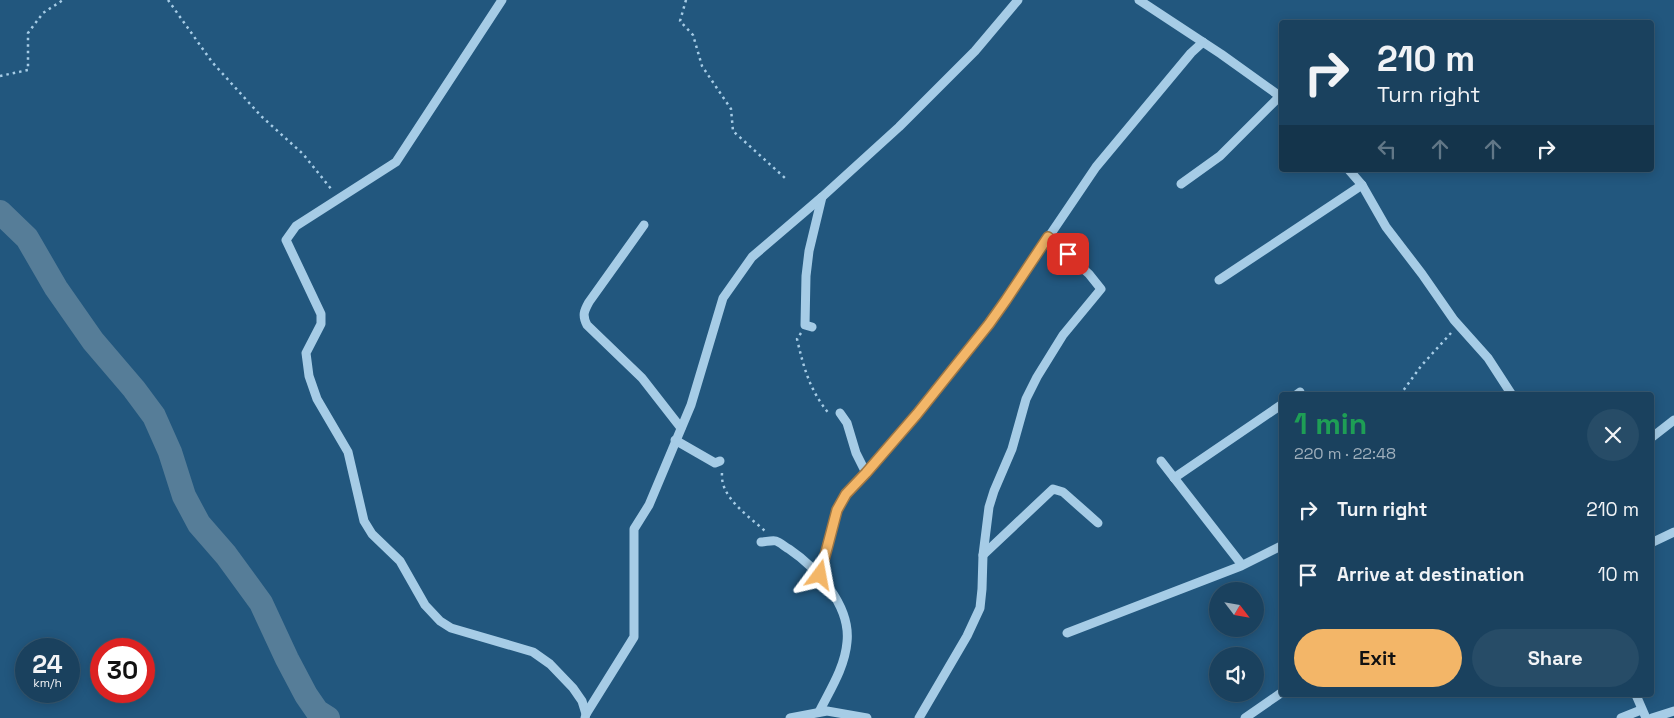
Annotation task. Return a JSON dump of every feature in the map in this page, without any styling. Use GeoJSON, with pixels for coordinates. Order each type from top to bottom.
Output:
{"type":"FeatureCollection","features":[{"type":"Feature","properties":{"kind":"street"},"geometry":{"type":"LineString","coordinates":[[502,0],[396,162],[296,226],[286,240],[321,314],[321,324],[306,352],[309,376],[318,398],[348,452],[364,521],[372,534],[400,561],[425,605],[440,621],[451,628],[532,652],[550,664],[572,688],[582,701],[586,716]]}},
{"type":"Feature","properties":{"kind":"street"},"geometry":{"type":"LineString","coordinates":[[586,716],[634,637],[634,529],[649,505],[691,405],[724,298],[752,257],[899,127],[961,64],[1018,0]]}},
{"type":"Feature","properties":{"kind":"street"},"geometry":{"type":"LineString","coordinates":[[1139,0],[1279,96]]}},
{"type":"Feature","properties":{"kind":"street"},"geometry":{"type":"LineString","coordinates":[[820,575],[834,521],[840,503],[846,494],[917,414],[989,324],[1012,293],[1096,166],[1191,53],[1203,42]]}},
{"type":"Feature","properties":{"kind":"street"},"geometry":{"type":"LineString","coordinates":[[1181,184],[1220,156],[1279,99]]}},
{"type":"Feature","properties":{"kind":"street"},"geometry":{"type":"LineString","coordinates":[[1351,172],[1362,185],[1386,227],[1458,325],[1488,358],[1510,392]]}},
{"type":"Feature","properties":{"kind":"street"},"geometry":{"type":"LineString","coordinates":[[1219,280],[1362,185]]}},
{"type":"Feature","properties":{"kind":"street"},"geometry":{"type":"LineString","coordinates":[[809,326],[806,276],[809,251],[822,197]]}},
{"type":"Feature","properties":{"kind":"street"},"geometry":{"type":"LineString","coordinates":[[644,225],[589,302],[583,317],[587,325],[642,378],[681,428]]}},
{"type":"Feature","properties":{"kind":"street"},"geometry":{"type":"LineString","coordinates":[[920,718],[968,636],[980,608],[986,527],[994,491],[1012,449],[1026,399],[1063,335],[1101,289],[1089,274],[1048,237]]}},
{"type":"Feature","properties":{"kind":"street"},"geometry":{"type":"LineString","coordinates":[[1174,478],[1279,406]]}},
{"type":"Feature","properties":{"kind":"street"},"geometry":{"type":"LineString","coordinates":[[840,413],[847,423],[856,453],[866,473]]}},
{"type":"Feature","properties":{"kind":"street"},"geometry":{"type":"LineString","coordinates":[[1654,436],[1674,420]]}},
{"type":"Feature","properties":{"kind":"street"},"geometry":{"type":"LineString","coordinates":[[675,440],[717,462]]}},
{"type":"Feature","properties":{"kind":"street"},"geometry":{"type":"LineString","coordinates":[[1161,460],[1242,565]]}},
{"type":"Feature","properties":{"kind":"street"},"geometry":{"type":"LineString","coordinates":[[983,555],[1053,489],[1063,492],[1098,522]]}},
{"type":"Feature","properties":{"kind":"street"},"geometry":{"type":"LineString","coordinates":[[1654,542],[1674,532]]}},
{"type":"Feature","properties":{"kind":"street"},"geometry":{"type":"LineString","coordinates":[[761,542],[776,541],[802,558],[820,575],[845,614],[848,634],[844,659],[819,712]]}},
{"type":"Feature","properties":{"kind":"street"},"geometry":{"type":"LineString","coordinates":[[1067,633],[1242,565],[1279,547]]}},
{"type":"Feature","properties":{"kind":"street"},"geometry":{"type":"LineString","coordinates":[[1245,718],[1279,694]]}},
{"type":"Feature","properties":{"kind":"street"},"geometry":{"type":"LineString","coordinates":[[1621,718],[1643,714],[1637,697]]}},
{"type":"Feature","properties":{"kind":"street"},"geometry":{"type":"LineString","coordinates":[[1652,718],[1674,711]]}},
{"type":"Feature","properties":{"kind":"street"},"geometry":{"type":"LineString","coordinates":[[790,718],[819,712],[833,712],[867,718]]}},
{"type":"Feature","properties":{"kind":"path"},"geometry":{"type":"LineString","coordinates":[[0,76],[28,70],[28,33],[43,13],[63,0]]}},
{"type":"Feature","properties":{"kind":"path"},"geometry":{"type":"LineString","coordinates":[[168,0],[212,62],[261,116],[302,154],[339,199]]}},
{"type":"Feature","properties":{"kind":"path"},"geometry":{"type":"LineString","coordinates":[[686,0],[680,21],[693,35],[702,66],[731,109],[734,131],[785,178]]}},
{"type":"Feature","properties":{"kind":"path"},"geometry":{"type":"LineString","coordinates":[[1402,392],[1420,366],[1458,325]]}},
{"type":"Feature","properties":{"kind":"path"},"geometry":{"type":"LineString","coordinates":[[809,326],[797,339],[804,370],[816,397],[822,402],[832,417]]}},
{"type":"Feature","properties":{"kind":"path"},"geometry":{"type":"LineString","coordinates":[[717,462],[722,473],[722,486],[727,495],[776,541]]}},
{"type":"Feature","properties":{"kind":"waterway"},"geometry":{"type":"LineString","coordinates":[[0,212],[27,238],[56,288],[93,341],[134,389],[154,416],[170,452],[184,496],[199,524],[226,555],[261,603],[306,695],[317,711],[328,718]]}},
{"type":"Feature","properties":{"kind":"route"},"geometry":{"type":"LineString","coordinates":[[820,575],[837,510],[846,494],[917,414],[989,324],[1048,237],[1068,254]]}}]}
